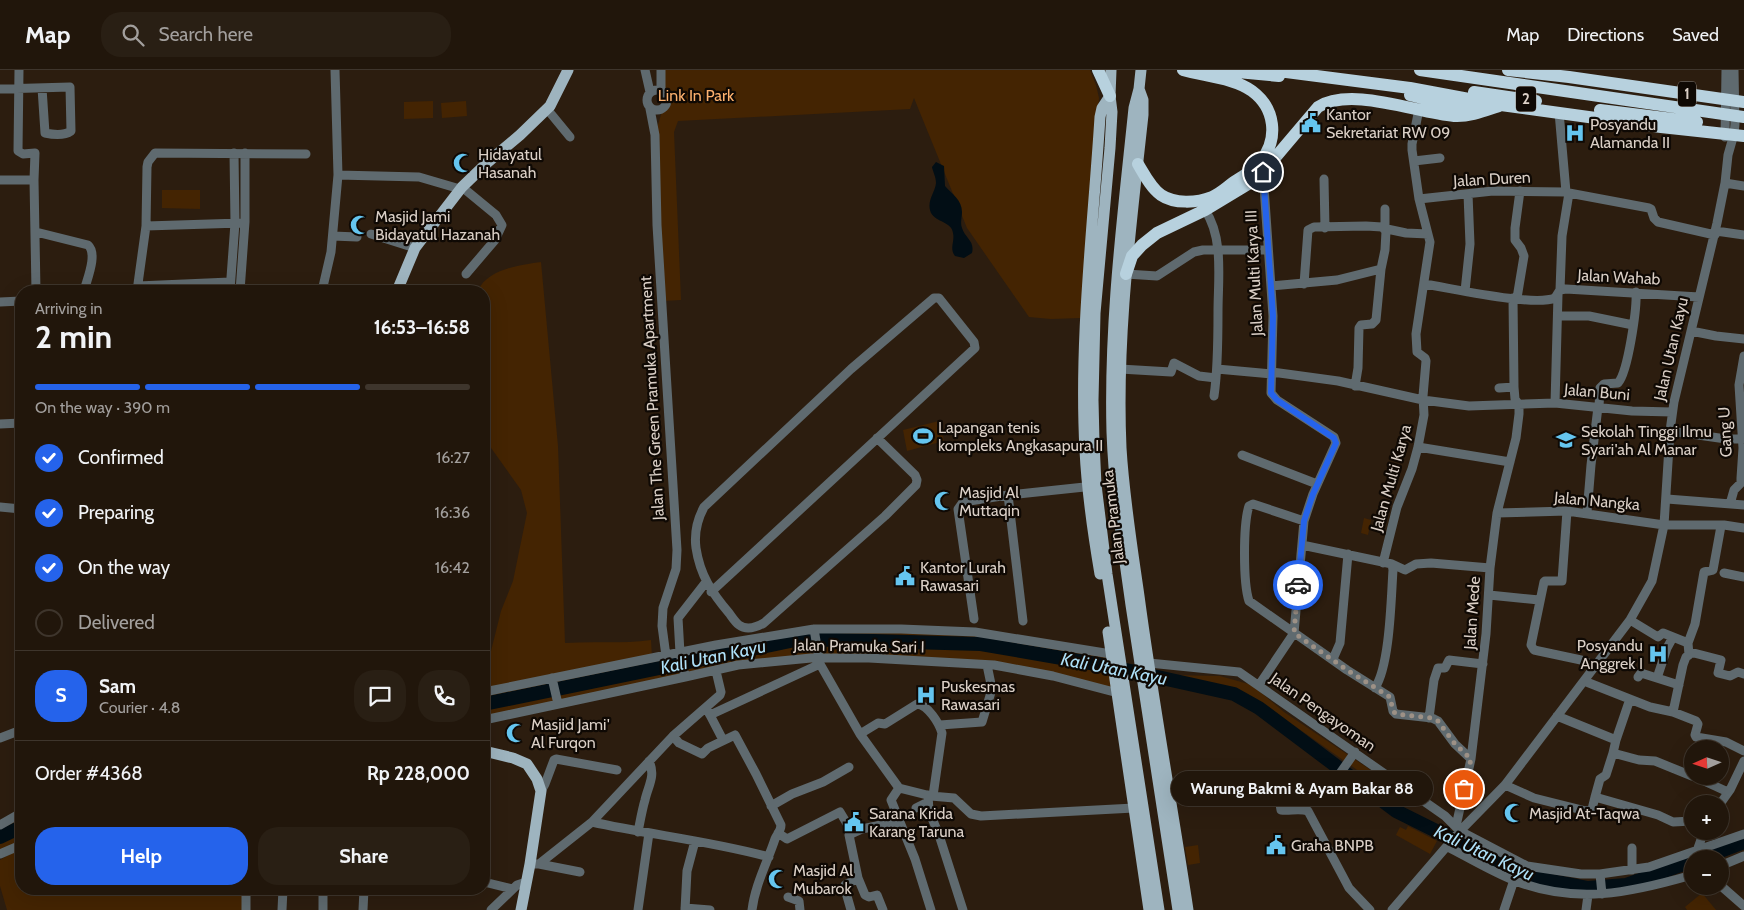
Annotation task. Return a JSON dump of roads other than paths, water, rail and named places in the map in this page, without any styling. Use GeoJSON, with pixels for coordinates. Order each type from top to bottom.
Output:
{"type":"FeatureCollection","features":[{"type":"Feature","properties":{"kind":"highway"},"geometry":{"type":"LineString","coordinates":[[1098,70],[1110,96]]}},
{"type":"Feature","properties":{"kind":"highway"},"geometry":{"type":"LineString","coordinates":[[1127,268],[1132,256],[1157,233],[1206,212],[1258,178],[1257,172],[1271,138],[1271,113],[1267,106],[1252,91],[1243,85],[1183,70]]}},
{"type":"Feature","properties":{"kind":"highway"},"geometry":{"type":"LineString","coordinates":[[1216,70],[1283,77],[1413,96],[1442,105],[1465,107],[1496,104]]}},
{"type":"Feature","properties":{"kind":"highway","name":"1"},"geometry":{"type":"LineString","coordinates":[[1270,70],[1410,88],[1496,104],[1661,127],[1736,133]]}},
{"type":"Feature","properties":{"kind":"highway","name":"2"},"geometry":{"type":"LineString","coordinates":[[1308,70],[1736,133]]}},
{"type":"Feature","properties":{"kind":"highway","name":"2"},"geometry":{"type":"LineString","coordinates":[[1420,70],[1744,117]]}},
{"type":"Feature","properties":{"kind":"highway","name":"1"},"geometry":{"type":"LineString","coordinates":[[1508,70],[1611,82],[1735,101]]}},
{"type":"Feature","properties":{"kind":"highway"},"geometry":{"type":"LineString","coordinates":[[1546,70],[1569,77]]}},
{"type":"Feature","properties":{"kind":"highway"},"geometry":{"type":"LineString","coordinates":[[1591,70],[1611,82]]}},
{"type":"Feature","properties":{"kind":"highway"},"geometry":{"type":"LineString","coordinates":[[1138,164],[1147,180],[1161,195],[1176,201],[1194,201],[1212,197],[1257,172],[1318,107],[1324,103],[1360,100],[1454,116],[1471,115],[1496,104]]}},
{"type":"Feature","properties":{"kind":"main road"},"geometry":{"type":"LineString","coordinates":[[400,285],[415,248],[462,188],[550,106],[568,70]]}},
{"type":"Feature","properties":{"kind":"main road","name":"Jalan Pramuka"},"geometry":{"type":"LineString","coordinates":[[1092,486],[1095,312],[1110,148],[1112,112],[1110,96],[1111,70]]}},
{"type":"Feature","properties":{"kind":"main road","name":"Jalan Pramuka"},"geometry":{"type":"LineString","coordinates":[[1141,70],[1134,108],[1116,287],[1112,377],[1112,433],[1120,526],[1146,666]]}},
{"type":"Feature","properties":{"kind":"main road","name":"Jalan Pramuka"},"geometry":{"type":"LineString","coordinates":[[1139,89],[1143,100],[1143,108],[1127,268],[1120,369],[1122,450],[1147,683],[1180,889],[1188,910]]}},
{"type":"Feature","properties":{"kind":"main road","name":"Jalan Pramuka"},"geometry":{"type":"LineString","coordinates":[[1110,96],[1102,108],[1100,117],[1085,323],[1085,450],[1107,574],[1115,656],[1131,726],[1159,910]]}},
{"type":"Feature","properties":{"kind":"main road"},"geometry":{"type":"LineString","coordinates":[[1116,287],[1127,268]]}},
{"type":"Feature","properties":{"kind":"main road"},"geometry":{"type":"LineString","coordinates":[[1085,323],[1095,312]]}},
{"type":"Feature","properties":{"kind":"main road"},"geometry":{"type":"LineString","coordinates":[[1112,433],[1122,450]]}},
{"type":"Feature","properties":{"kind":"main road","name":"Jalan Pramuka"},"geometry":{"type":"LineString","coordinates":[[1118,673],[1121,718],[1149,910]]}},
{"type":"Feature","properties":{"kind":"main road"},"geometry":{"type":"LineString","coordinates":[[1121,718],[1131,726]]}},
{"type":"Feature","properties":{"kind":"main road"},"geometry":{"type":"LineString","coordinates":[[490,752],[513,758],[527,764],[537,778],[541,791],[535,864],[526,882],[522,910]]}},
{"type":"Feature","properties":{"kind":"main road","name":"Jalan Pramuka"},"geometry":{"type":"LineString","coordinates":[[1178,910],[1180,889]]}},
{"type":"Feature","properties":{"kind":"street"},"geometry":{"type":"LineString","coordinates":[[19,70],[18,151],[23,154],[35,154],[36,285]]}},
{"type":"Feature","properties":{"kind":"street"},"geometry":{"type":"LineString","coordinates":[[323,285],[331,252],[338,175],[335,70]]}},
{"type":"Feature","properties":{"kind":"street"},"geometry":{"type":"LineString","coordinates":[[645,70],[650,92],[646,101],[655,110],[667,104],[666,95],[662,91],[660,70]]}},
{"type":"Feature","properties":{"kind":"street"},"geometry":{"type":"LineString","coordinates":[[1726,70],[1735,101]]}},
{"type":"Feature","properties":{"kind":"street"},"geometry":{"type":"LineString","coordinates":[[1734,70],[1735,101]]}},
{"type":"Feature","properties":{"kind":"street"},"geometry":{"type":"LineString","coordinates":[[0,89],[70,87],[71,131],[66,134],[52,135],[45,133],[42,88]]}},
{"type":"Feature","properties":{"kind":"street"},"geometry":{"type":"LineString","coordinates":[[650,92],[654,90],[662,91]]}},
{"type":"Feature","properties":{"kind":"street","name":"Jalan Utan Kayu"},"geometry":{"type":"LineString","coordinates":[[1392,910],[1454,837],[1505,785],[1630,620],[1652,581],[1664,524],[1672,412],[1726,183],[1728,155],[1736,133],[1735,101]]}},
{"type":"Feature","properties":{"kind":"street"},"geometry":{"type":"LineString","coordinates":[[547,109],[570,137]]}},
{"type":"Feature","properties":{"kind":"street","name":"Jalan Multi Karya"},"geometry":{"type":"LineString","coordinates":[[1383,563],[1398,507],[1412,469],[1424,415],[1423,400],[1426,362],[1425,358],[1417,352],[1416,334],[1430,246],[1419,199],[1412,144],[1419,109]]}},
{"type":"Feature","properties":{"kind":"street","name":"Jalan The Green Pramuka Apartment"},"geometry":{"type":"LineString","coordinates":[[655,110],[657,226],[677,550],[676,569],[662,608],[666,656]]}},
{"type":"Feature","properties":{"kind":"street"},"geometry":{"type":"LineString","coordinates":[[1556,403],[1562,236],[1568,193],[1559,112]]}},
{"type":"Feature","properties":{"kind":"street"},"geometry":{"type":"LineString","coordinates":[[138,285],[146,226],[147,167],[148,162],[155,153],[306,154]]}},
{"type":"Feature","properties":{"kind":"street"},"geometry":{"type":"LineString","coordinates":[[230,285],[235,223],[234,153]]}},
{"type":"Feature","properties":{"kind":"street"},"geometry":{"type":"LineString","coordinates":[[240,285],[245,153]]}},
{"type":"Feature","properties":{"kind":"street"},"geometry":{"type":"LineString","coordinates":[[1414,161],[1440,158]]}},
{"type":"Feature","properties":{"kind":"street","name":"Jalan Multi Karya III"},"geometry":{"type":"LineString","coordinates":[[1257,172],[1268,250],[1273,316],[1271,393],[1274,397],[1334,438],[1335,448],[1317,484]]}},
{"type":"Feature","properties":{"kind":"street"},"geometry":{"type":"LineString","coordinates":[[338,175],[419,177],[462,188],[496,215],[502,225],[495,240],[466,274]]}},
{"type":"Feature","properties":{"kind":"street"},"geometry":{"type":"LineString","coordinates":[[1324,179],[1325,228]]}},
{"type":"Feature","properties":{"kind":"street"},"geometry":{"type":"LineString","coordinates":[[0,180],[34,180]]}},
{"type":"Feature","properties":{"kind":"street"},"geometry":{"type":"LineString","coordinates":[[1726,183],[1744,186]]}},
{"type":"Feature","properties":{"kind":"street"},"geometry":{"type":"LineString","coordinates":[[1519,404],[1514,399],[1514,388],[1515,298],[1524,256],[1515,240],[1520,191]]}},
{"type":"Feature","properties":{"kind":"street","name":"Jalan Duren"},"geometry":{"type":"LineString","coordinates":[[1419,199],[1520,191],[1568,193],[1649,208],[1658,222],[1715,233],[1744,235]]}},
{"type":"Feature","properties":{"kind":"street"},"geometry":{"type":"LineString","coordinates":[[1465,291],[1470,244],[1468,194]]}},
{"type":"Feature","properties":{"kind":"street"},"geometry":{"type":"LineString","coordinates":[[1355,386],[1358,368],[1359,328],[1362,325],[1372,324],[1376,320],[1381,269],[1385,250],[1385,209]]}},
{"type":"Feature","properties":{"kind":"street"},"geometry":{"type":"LineString","coordinates":[[1206,212],[1212,223],[1217,250],[1219,282],[1214,396]]}},
{"type":"Feature","properties":{"kind":"street"},"geometry":{"type":"LineString","coordinates":[[146,226],[244,222]]}},
{"type":"Feature","properties":{"kind":"street"},"geometry":{"type":"LineString","coordinates":[[1304,284],[1308,230],[1314,227],[1372,226],[1406,233],[1428,234]]}},
{"type":"Feature","properties":{"kind":"street"},"geometry":{"type":"LineString","coordinates":[[36,232],[88,245],[92,248],[85,285]]}},
{"type":"Feature","properties":{"kind":"street"},"geometry":{"type":"LineString","coordinates":[[371,234],[415,248]]}},
{"type":"Feature","properties":{"kind":"street"},"geometry":{"type":"LineString","coordinates":[[333,236],[357,237]]}},
{"type":"Feature","properties":{"kind":"street"},"geometry":{"type":"LineString","coordinates":[[1127,268],[1157,276],[1194,252],[1227,249],[1268,250]]}},
{"type":"Feature","properties":{"kind":"street"},"geometry":{"type":"LineString","coordinates":[[1271,286],[1337,280],[1381,269]]}},
{"type":"Feature","properties":{"kind":"street","name":"Jalan Wahab"},"geometry":{"type":"LineString","coordinates":[[1424,284],[1515,298],[1548,301],[1566,289],[1636,292],[1699,298]]}},
{"type":"Feature","properties":{"kind":"street"},"geometry":{"type":"LineString","coordinates":[[1587,513],[1600,388],[1604,384],[1618,383],[1621,380],[1636,310],[1636,292]]}},
{"type":"Feature","properties":{"kind":"street"},"geometry":{"type":"LineString","coordinates":[[711,592],[877,438],[975,348],[974,342],[939,298],[934,298],[852,369],[704,507],[697,520],[695,536],[699,560],[711,592],[740,626],[750,628],[764,623],[885,516],[916,485],[917,480],[915,476],[877,438]]}},
{"type":"Feature","properties":{"kind":"street"},"geometry":{"type":"LineString","coordinates":[[0,302],[15,301]]}},
{"type":"Feature","properties":{"kind":"street"},"geometry":{"type":"LineString","coordinates":[[1558,316],[1589,316],[1633,325]]}},
{"type":"Feature","properties":{"kind":"street"},"geometry":{"type":"LineString","coordinates":[[1691,330],[1716,336],[1744,339]]}},
{"type":"Feature","properties":{"kind":"street","name":"Gang U"},"geometry":{"type":"LineString","coordinates":[[1730,504],[1734,490],[1740,483],[1742,439],[1739,385],[1744,356]]}},
{"type":"Feature","properties":{"kind":"street","name":"Jalan Buni"},"geometry":{"type":"LineString","coordinates":[[1120,369],[1171,372],[1174,363],[1199,376],[1272,373],[1338,381],[1423,400],[1469,406],[1556,403],[1632,411],[1672,412]]}},
{"type":"Feature","properties":{"kind":"street"},"geometry":{"type":"LineString","coordinates":[[1499,388],[1514,388]]}},
{"type":"Feature","properties":{"kind":"street","name":"Jalan Mede"},"geometry":{"type":"LineString","coordinates":[[1454,837],[1471,759],[1483,664],[1490,568],[1497,513],[1516,438],[1520,410],[1519,404]]}},
{"type":"Feature","properties":{"kind":"street"},"geometry":{"type":"LineString","coordinates":[[0,424],[15,423]]}},
{"type":"Feature","properties":{"kind":"street"},"geometry":{"type":"LineString","coordinates":[[1670,431],[1726,439],[1742,439]]}},
{"type":"Feature","properties":{"kind":"street"},"geometry":{"type":"LineString","coordinates":[[1418,447],[1510,462]]}},
{"type":"Feature","properties":{"kind":"street"},"geometry":{"type":"LineString","coordinates":[[1242,455],[1317,484],[1304,521],[1294,633],[1259,685]]}},
{"type":"Feature","properties":{"kind":"street"},"geometry":{"type":"LineString","coordinates":[[974,619],[958,509],[963,502],[1008,494],[1092,486]]}},
{"type":"Feature","properties":{"kind":"street"},"geometry":{"type":"LineString","coordinates":[[1008,494],[1023,622]]}},
{"type":"Feature","properties":{"kind":"street"},"geometry":{"type":"LineString","coordinates":[[1667,498],[1744,505]]}},
{"type":"Feature","properties":{"kind":"street"},"geometry":{"type":"LineString","coordinates":[[1304,521],[1253,504],[1249,506],[1246,538],[1246,574],[1248,598],[1251,603],[1390,697],[1393,711],[1396,714],[1438,721],[1455,744],[1471,759]]}},
{"type":"Feature","properties":{"kind":"street"},"geometry":{"type":"LineString","coordinates":[[0,507],[15,508]]}},
{"type":"Feature","properties":{"kind":"street"},"geometry":{"type":"LineString","coordinates":[[1567,511],[1562,581],[1545,581],[1539,600],[1531,645],[1532,648],[1581,660],[1595,666]]}},
{"type":"Feature","properties":{"kind":"street","name":"Jalan Nangka"},"geometry":{"type":"LineString","coordinates":[[1497,513],[1567,511],[1664,524],[1723,525],[1744,528]]}},
{"type":"Feature","properties":{"kind":"street"},"geometry":{"type":"LineString","coordinates":[[1672,712],[1695,624],[1704,572],[1713,570],[1720,530],[1723,525]]}},
{"type":"Feature","properties":{"kind":"street"},"geometry":{"type":"LineString","coordinates":[[1302,545],[1392,564],[1405,570],[1416,564],[1431,563],[1490,568]]}},
{"type":"Feature","properties":{"kind":"street"},"geometry":{"type":"LineString","coordinates":[[1333,659],[1340,642],[1348,554]]}},
{"type":"Feature","properties":{"kind":"street"},"geometry":{"type":"LineString","coordinates":[[1375,688],[1383,666],[1388,637],[1394,568],[1392,564]]}},
{"type":"Feature","properties":{"kind":"street"},"geometry":{"type":"LineString","coordinates":[[1724,573],[1744,577]]}},
{"type":"Feature","properties":{"kind":"street"},"geometry":{"type":"LineString","coordinates":[[685,674],[681,656],[678,618],[706,582]]}},
{"type":"Feature","properties":{"kind":"street"},"geometry":{"type":"LineString","coordinates":[[1489,595],[1539,600]]}},
{"type":"Feature","properties":{"kind":"street"},"geometry":{"type":"LineString","coordinates":[[1630,620],[1658,637],[1663,633],[1689,647],[1721,660],[1718,673],[1730,676],[1738,672],[1744,674]]}},
{"type":"Feature","properties":{"kind":"street","name":"Jalan Pramuka Sari I"},"geometry":{"type":"LineString","coordinates":[[490,691],[553,680],[666,656],[681,656],[742,640],[814,630],[901,629],[975,632],[1115,656]]}},
{"type":"Feature","properties":{"kind":"street"},"geometry":{"type":"LineString","coordinates":[[814,630],[815,660],[860,734],[899,788],[930,798],[954,798],[972,814],[981,816],[1134,808]]}},
{"type":"Feature","properties":{"kind":"street"},"geometry":{"type":"LineString","coordinates":[[1657,678],[1667,648],[1673,637]]}},
{"type":"Feature","properties":{"kind":"street","name":"Jalan Pramuka Sari I"},"geometry":{"type":"LineString","coordinates":[[490,719],[685,674],[716,671],[738,665],[861,658],[986,665],[1053,676],[1118,693]]}},
{"type":"Feature","properties":{"kind":"street"},"geometry":{"type":"LineString","coordinates":[[535,864],[592,822],[674,736],[708,712],[815,660]]}},
{"type":"Feature","properties":{"kind":"street"},"geometry":{"type":"LineString","coordinates":[[1429,718],[1437,668],[1445,668],[1449,660],[1483,664]]}},
{"type":"Feature","properties":{"kind":"street"},"geometry":{"type":"LineString","coordinates":[[940,725],[982,722],[992,689],[986,665]]}},
{"type":"Feature","properties":{"kind":"street","name":"Jalan Pengayoman"},"geometry":{"type":"LineString","coordinates":[[1146,666],[1239,672],[1445,816],[1454,837]]}},
{"type":"Feature","properties":{"kind":"street"},"geometry":{"type":"LineString","coordinates":[[708,712],[721,692],[716,671]]}},
{"type":"Feature","properties":{"kind":"street"},"geometry":{"type":"LineString","coordinates":[[1638,677],[1641,673],[1679,685]]}},
{"type":"Feature","properties":{"kind":"street"},"geometry":{"type":"LineString","coordinates":[[553,680],[557,703]]}},
{"type":"Feature","properties":{"kind":"street"},"geometry":{"type":"LineString","coordinates":[[1584,681],[1650,707],[1672,712],[1697,722],[1696,737],[1726,742],[1744,751]]}},
{"type":"Feature","properties":{"kind":"street"},"geometry":{"type":"LineString","coordinates":[[1505,785],[1534,798],[1586,811],[1592,809],[1600,779],[1606,775],[1630,699]]}},
{"type":"Feature","properties":{"kind":"street"},"geometry":{"type":"LineString","coordinates":[[860,734],[878,723],[885,724],[919,703],[926,708],[940,725],[942,733],[929,811],[939,835],[963,910]]}},
{"type":"Feature","properties":{"kind":"street"},"geometry":{"type":"LineString","coordinates":[[708,712],[724,740]]}},
{"type":"Feature","properties":{"kind":"street"},"geometry":{"type":"LineString","coordinates":[[1557,716],[1616,740]]}},
{"type":"Feature","properties":{"kind":"street"},"geometry":{"type":"LineString","coordinates":[[0,738],[15,732]]}},
{"type":"Feature","properties":{"kind":"street"},"geometry":{"type":"LineString","coordinates":[[674,736],[680,742],[702,754],[708,748],[733,735],[736,737],[781,825],[755,890],[752,910]]}},
{"type":"Feature","properties":{"kind":"street"},"geometry":{"type":"LineString","coordinates":[[1324,796],[1355,752]]}},
{"type":"Feature","properties":{"kind":"street"},"geometry":{"type":"LineString","coordinates":[[1613,753],[1655,762],[1684,773]]}},
{"type":"Feature","properties":{"kind":"street"},"geometry":{"type":"LineString","coordinates":[[541,791],[546,784],[556,759],[617,770]]}},
{"type":"Feature","properties":{"kind":"street"},"geometry":{"type":"LineString","coordinates":[[1726,795],[1744,761]]}},
{"type":"Feature","properties":{"kind":"street"},"geometry":{"type":"LineString","coordinates":[[638,832],[652,778],[652,767],[649,762]]}},
{"type":"Feature","properties":{"kind":"street"},"geometry":{"type":"LineString","coordinates":[[771,806],[792,794],[823,782],[849,767]]}},
{"type":"Feature","properties":{"kind":"street"},"geometry":{"type":"LineString","coordinates":[[1713,785],[1728,792]]}},
{"type":"Feature","properties":{"kind":"street"},"geometry":{"type":"LineString","coordinates":[[899,788],[891,800],[915,859],[931,910]]}},
{"type":"Feature","properties":{"kind":"street"},"geometry":{"type":"LineString","coordinates":[[1595,797],[1658,815],[1673,822],[1684,821]]}},
{"type":"Feature","properties":{"kind":"street"},"geometry":{"type":"LineString","coordinates":[[916,808],[930,798]]}},
{"type":"Feature","properties":{"kind":"street"},"geometry":{"type":"LineString","coordinates":[[1280,804],[1281,810],[1303,809],[1308,811],[1349,888],[1370,910]]}},
{"type":"Feature","properties":{"kind":"street"},"geometry":{"type":"LineString","coordinates":[[778,834],[791,838],[839,812],[842,812],[852,832]]}},
{"type":"Feature","properties":{"kind":"street"},"geometry":{"type":"LineString","coordinates":[[2,821],[15,817]]}},
{"type":"Feature","properties":{"kind":"street"},"geometry":{"type":"LineString","coordinates":[[883,910],[877,895],[865,895],[858,878],[849,837],[852,832],[900,821]]}},
{"type":"Feature","properties":{"kind":"street"},"geometry":{"type":"LineString","coordinates":[[592,822],[638,832],[744,849],[769,857]]}},
{"type":"Feature","properties":{"kind":"street"},"geometry":{"type":"LineString","coordinates":[[638,910],[649,833]]}},
{"type":"Feature","properties":{"kind":"street"},"geometry":{"type":"LineString","coordinates":[[1700,850],[1744,834]]}},
{"type":"Feature","properties":{"kind":"street"},"geometry":{"type":"LineString","coordinates":[[1454,837],[1527,866],[1572,874],[1600,875],[1650,868],[1684,856]]}},
{"type":"Feature","properties":{"kind":"street"},"geometry":{"type":"LineString","coordinates":[[1454,837],[1514,880],[1559,893],[1588,895],[1638,889],[1684,877]]}},
{"type":"Feature","properties":{"kind":"street"},"geometry":{"type":"LineString","coordinates":[[695,841],[687,871],[685,909],[710,910]]}},
{"type":"Feature","properties":{"kind":"street"},"geometry":{"type":"LineString","coordinates":[[0,854],[15,848]]}},
{"type":"Feature","properties":{"kind":"street"},"geometry":{"type":"LineString","coordinates":[[1632,848],[1632,870]]}},
{"type":"Feature","properties":{"kind":"street"},"geometry":{"type":"LineString","coordinates":[[1729,862],[1744,856]]}},
{"type":"Feature","properties":{"kind":"street"},"geometry":{"type":"LineString","coordinates":[[535,864],[580,872]]}},
{"type":"Feature","properties":{"kind":"street"},"geometry":{"type":"LineString","coordinates":[[1600,875],[1601,892]]}},
{"type":"Feature","properties":{"kind":"street"},"geometry":{"type":"LineString","coordinates":[[851,910],[845,885],[858,878]]}},
{"type":"Feature","properties":{"kind":"street"},"geometry":{"type":"LineString","coordinates":[[1504,910],[1514,880]]}},
{"type":"Feature","properties":{"kind":"street"},"geometry":{"type":"LineString","coordinates":[[491,910],[520,883],[526,882]]}},
{"type":"Feature","properties":{"kind":"street"},"geometry":{"type":"LineString","coordinates":[[490,883],[513,889]]}},
{"type":"Feature","properties":{"kind":"street"},"geometry":{"type":"LineString","coordinates":[[1729,893],[1744,906]]}},
{"type":"Feature","properties":{"kind":"street"},"geometry":{"type":"LineString","coordinates":[[246,895],[246,910]]}},
{"type":"Feature","properties":{"kind":"street"},"geometry":{"type":"LineString","coordinates":[[282,895],[282,910]]}},
{"type":"Feature","properties":{"kind":"street"},"geometry":{"type":"LineString","coordinates":[[323,910],[324,895]]}},
{"type":"Feature","properties":{"kind":"street"},"geometry":{"type":"LineString","coordinates":[[363,910],[364,895]]}},
{"type":"Feature","properties":{"kind":"street"},"geometry":{"type":"LineString","coordinates":[[1586,910],[1588,895]]}},
{"type":"Feature","properties":{"kind":"street"},"geometry":{"type":"LineString","coordinates":[[788,897],[799,901],[800,910]]}},
{"type":"Feature","properties":{"kind":"waterway","name":"Kali Utan Kayu"},"geometry":{"type":"LineString","coordinates":[[490,703],[800,639],[981,644],[1108,666],[1234,694],[1259,708],[1396,811],[1527,876],[1588,888],[1626,885],[1684,864]]}},
{"type":"Feature","properties":{"kind":"waterway","name":"Kali Utan Kayu"},"geometry":{"type":"LineString","coordinates":[[0,837],[15,830]]}},
{"type":"Feature","properties":{"kind":"waterway","name":"Kali Utan Kayu"},"geometry":{"type":"LineString","coordinates":[[1723,850],[1744,842]]}},
{"type":"Feature","properties":{"kind":"place","name":"Kantor Sekretariat RW 09"},"geometry":{"type":"Point","coordinates":[1311,123]}},
{"type":"Feature","properties":{"kind":"place","name":"Posyandu Alamanda II"},"geometry":{"type":"Point","coordinates":[1575,133]}},
{"type":"Feature","properties":{"kind":"place","name":"Hidayatul Hasanah"},"geometry":{"type":"Point","coordinates":[463,163]}},
{"type":"Feature","properties":{"kind":"place","name":"Masjid Jami Bidayatul Hazanah"},"geometry":{"type":"Point","coordinates":[360,225]}},
{"type":"Feature","properties":{"kind":"place","name":"Lapangan tenis kompleks Angkasapura II"},"geometry":{"type":"Point","coordinates":[923,436]}},
{"type":"Feature","properties":{"kind":"place","name":"Sekolah Tinggi Ilmu Syari'ah Al Manar"},"geometry":{"type":"Point","coordinates":[1566,440]}},
{"type":"Feature","properties":{"kind":"place","name":"Masjid Al Muttaqin"},"geometry":{"type":"Point","coordinates":[944,501]}},
{"type":"Feature","properties":{"kind":"place","name":"Kantor Lurah Rawasari"},"geometry":{"type":"Point","coordinates":[905,576]}},
{"type":"Feature","properties":{"kind":"place","name":"Posyandu Anggrek I"},"geometry":{"type":"Point","coordinates":[1658,654]}},
{"type":"Feature","properties":{"kind":"place","name":"Puskesmas Rawasari"},"geometry":{"type":"Point","coordinates":[926,695]}},
{"type":"Feature","properties":{"kind":"place","name":"Masjid Jami' Al Furqon"},"geometry":{"type":"Point","coordinates":[516,733]}},
{"type":"Feature","properties":{"kind":"place","name":"Warung Bakmi & Ayam Bakar 88"},"geometry":{"type":"Point","coordinates":[1464,789]}},
{"type":"Feature","properties":{"kind":"place","name":"Masjid At-Taqwa"},"geometry":{"type":"Point","coordinates":[1514,813]}},
{"type":"Feature","properties":{"kind":"place","name":"Sarana Krida Karang Taruna"},"geometry":{"type":"Point","coordinates":[854,822]}},
{"type":"Feature","properties":{"kind":"place","name":"Graha BNPB"},"geometry":{"type":"Point","coordinates":[1276,845]}},
{"type":"Feature","properties":{"kind":"place","name":"Masjid Al Mubarok"},"geometry":{"type":"Point","coordinates":[778,879]}},
{"type":"Feature","properties":{"kind":"park label","name":"Link In Park"},"geometry":{"type":"Point","coordinates":[696,95]}}]}
